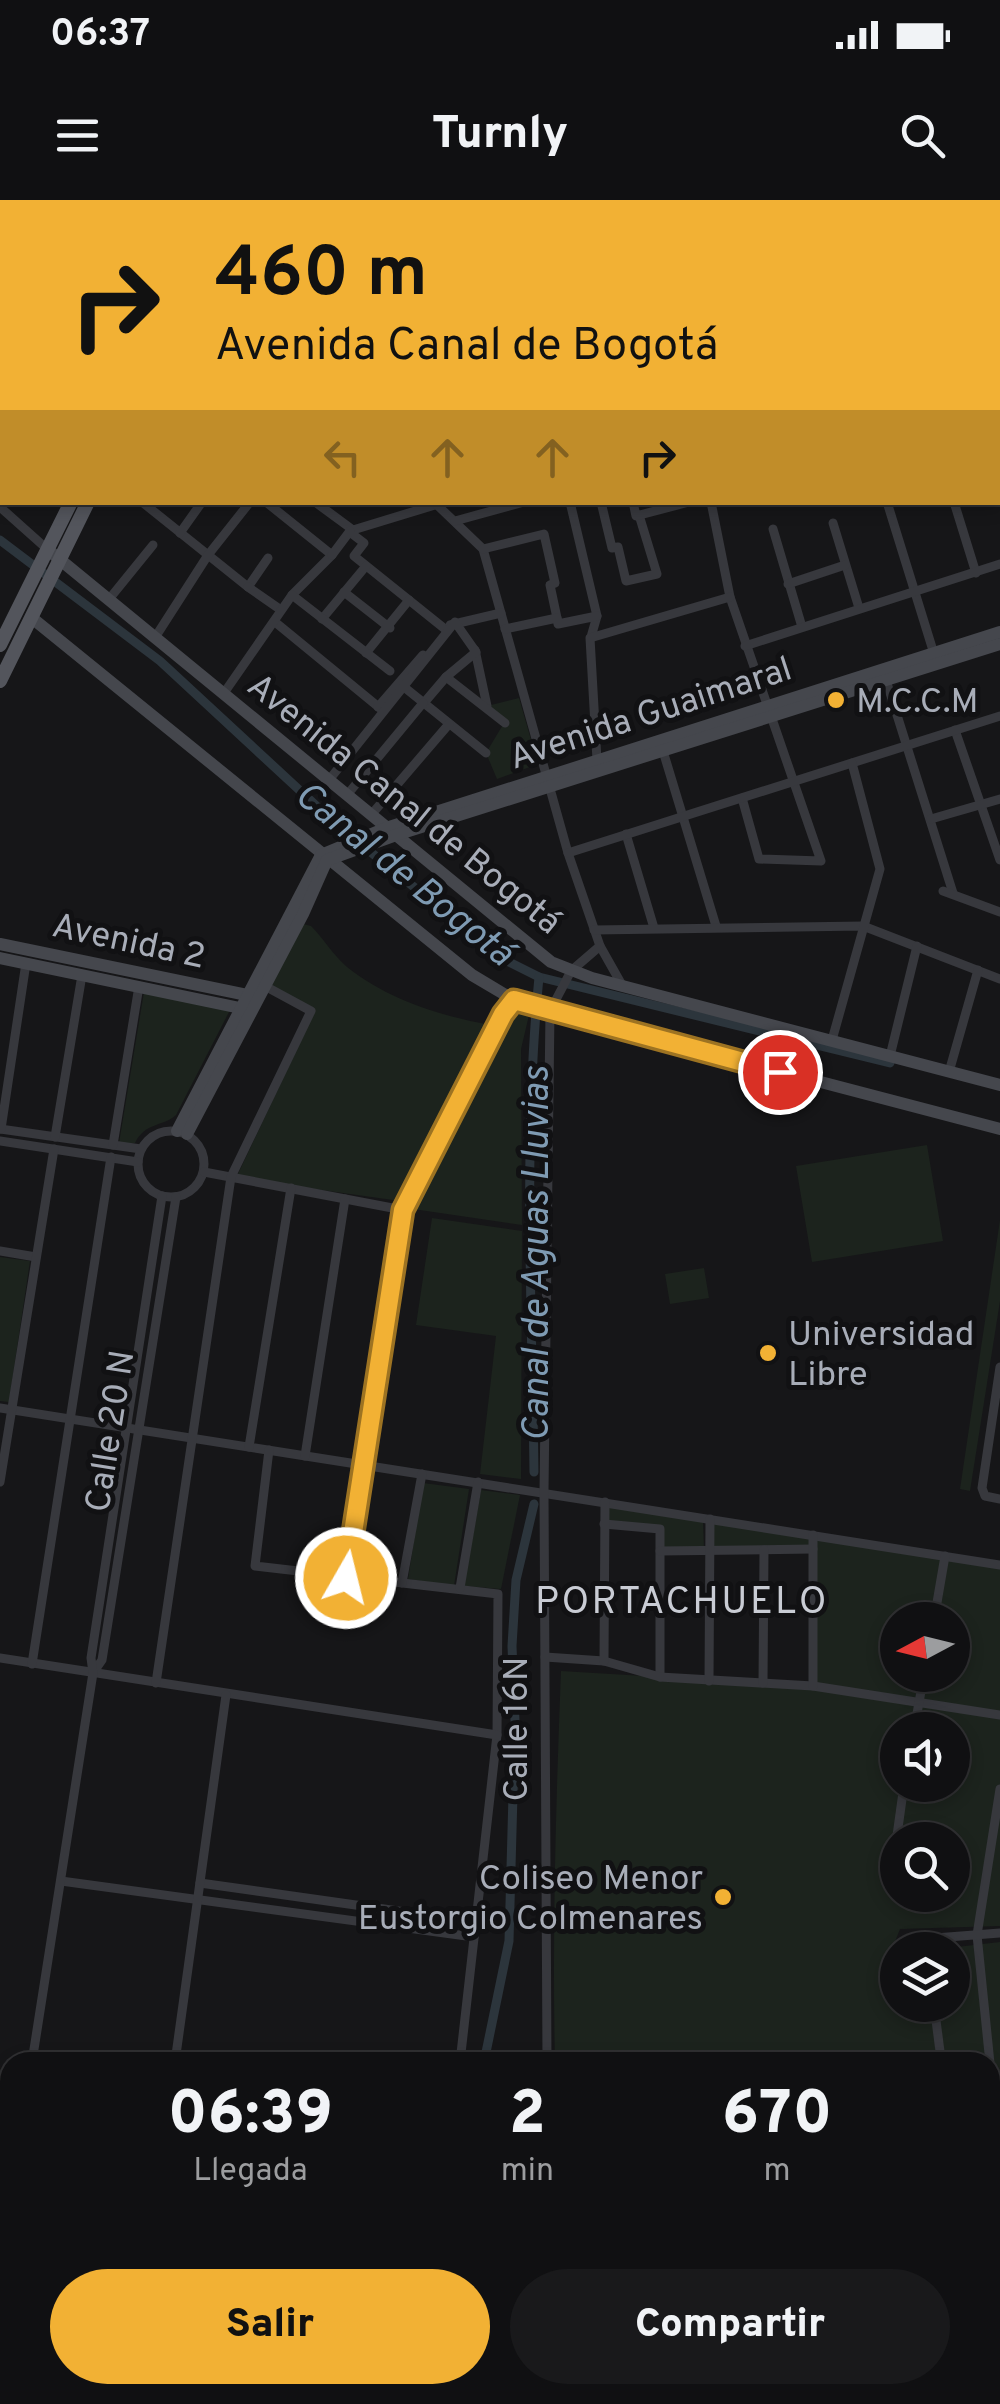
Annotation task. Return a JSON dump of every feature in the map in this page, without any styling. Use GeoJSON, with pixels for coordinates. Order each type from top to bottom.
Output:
{"type":"FeatureCollection","features":[{"type":"Feature","properties":{"kind":"main road"},"geometry":{"type":"LineString","coordinates":[[0,644],[70,505]]}},
{"type":"Feature","properties":{"kind":"main road"},"geometry":{"type":"LineString","coordinates":[[0,681],[87,505]]}},
{"type":"Feature","properties":{"kind":"street"},"geometry":{"type":"LineString","coordinates":[[145,505],[281,610]]}},
{"type":"Feature","properties":{"kind":"street"},"geometry":{"type":"LineString","coordinates":[[180,533],[200,505]]}},
{"type":"Feature","properties":{"kind":"street"},"geometry":{"type":"LineString","coordinates":[[156,636],[208,555],[248,505]]}},
{"type":"Feature","properties":{"kind":"street"},"geometry":{"type":"LineString","coordinates":[[270,505],[332,555]]}},
{"type":"Feature","properties":{"kind":"street"},"geometry":{"type":"LineString","coordinates":[[321,505],[352,530],[431,505]]}},
{"type":"Feature","properties":{"kind":"street"},"geometry":{"type":"LineString","coordinates":[[321,505],[364,543],[354,556],[445,628]]}},
{"type":"Feature","properties":{"kind":"street"},"geometry":{"type":"LineString","coordinates":[[435,505],[483,549],[568,853],[600,946],[622,986]]}},
{"type":"Feature","properties":{"kind":"street"},"geometry":{"type":"LineString","coordinates":[[455,521],[513,505]]}},
{"type":"Feature","properties":{"kind":"street"},"geometry":{"type":"LineString","coordinates":[[571,505],[597,616],[590,637],[597,760]]}},
{"type":"Feature","properties":{"kind":"street"},"geometry":{"type":"LineString","coordinates":[[602,505],[612,548],[618,547],[626,581],[656,574],[640,515]]}},
{"type":"Feature","properties":{"kind":"street"},"geometry":{"type":"LineString","coordinates":[[634,505],[636,516],[678,505]]}},
{"type":"Feature","properties":{"kind":"street"},"geometry":{"type":"LineString","coordinates":[[712,505],[730,597],[745,646],[771,710],[821,861],[759,859],[742,798]]}},
{"type":"Feature","properties":{"kind":"street"},"geometry":{"type":"LineString","coordinates":[[888,505],[936,658]]}},
{"type":"Feature","properties":{"kind":"street"},"geometry":{"type":"LineString","coordinates":[[955,505],[976,572]]}},
{"type":"Feature","properties":{"kind":"street","name":"Avenida Canal de Bogotá"},"geometry":{"type":"LineString","coordinates":[[0,507],[46,552],[110,598],[371,815],[387,833],[569,975],[1000,1085]]}},
{"type":"Feature","properties":{"kind":"street"},"geometry":{"type":"LineString","coordinates":[[832,523],[859,608]]}},
{"type":"Feature","properties":{"kind":"street"},"geometry":{"type":"LineString","coordinates":[[772,529],[802,627]]}},
{"type":"Feature","properties":{"kind":"street"},"geometry":{"type":"LineString","coordinates":[[224,693],[292,595],[352,533]]}},
{"type":"Feature","properties":{"kind":"street"},"geometry":{"type":"LineString","coordinates":[[483,549],[544,534],[556,584],[550,585],[558,624],[597,616]]}},
{"type":"Feature","properties":{"kind":"street"},"geometry":{"type":"LineString","coordinates":[[110,598],[153,545]]}},
{"type":"Feature","properties":{"kind":"street"},"geometry":{"type":"LineString","coordinates":[[248,587],[268,558]]}},
{"type":"Feature","properties":{"kind":"street"},"geometry":{"type":"LineString","coordinates":[[745,646],[1000,564]]}},
{"type":"Feature","properties":{"kind":"street"},"geometry":{"type":"LineString","coordinates":[[788,584],[845,565]]}},
{"type":"Feature","properties":{"kind":"street"},"geometry":{"type":"LineString","coordinates":[[322,619],[366,566]]}},
{"type":"Feature","properties":{"kind":"street"},"geometry":{"type":"LineString","coordinates":[[344,592],[390,628]]}},
{"type":"Feature","properties":{"kind":"street"},"geometry":{"type":"LineString","coordinates":[[292,595],[390,671]]}},
{"type":"Feature","properties":{"kind":"street"},"geometry":{"type":"LineString","coordinates":[[590,637],[730,597]]}},
{"type":"Feature","properties":{"kind":"street"},"geometry":{"type":"LineString","coordinates":[[366,653],[409,600]]}},
{"type":"Feature","properties":{"kind":"street"},"geometry":{"type":"LineString","coordinates":[[328,780],[445,628],[500,613]]}},
{"type":"Feature","properties":{"kind":"street"},"geometry":{"type":"LineString","coordinates":[[34,616],[472,976],[519,1002],[1000,1130]]}},
{"type":"Feature","properties":{"kind":"street"},"geometry":{"type":"LineString","coordinates":[[505,629],[557,618]]}},
{"type":"Feature","properties":{"kind":"street"},"geometry":{"type":"LineString","coordinates":[[274,622],[381,709]]}},
{"type":"Feature","properties":{"kind":"street"},"geometry":{"type":"LineString","coordinates":[[460,623],[476,652],[487,706]]}},
{"type":"Feature","properties":{"kind":"street"},"geometry":{"type":"LineString","coordinates":[[381,709],[460,623]]}},
{"type":"Feature","properties":{"kind":"street","name":"Avenida Guaimaral"},"geometry":{"type":"LineString","coordinates":[[327,856],[387,833],[546,782],[663,751],[771,710],[999,640]]}},
{"type":"Feature","properties":{"kind":"street"},"geometry":{"type":"LineString","coordinates":[[347,795],[446,677],[476,652]]}},
{"type":"Feature","properties":{"kind":"street","name":"Avenida Guaimaral"},"geometry":{"type":"LineString","coordinates":[[546,782],[597,760],[886,680],[936,658]]}},
{"type":"Feature","properties":{"kind":"street"},"geometry":{"type":"LineString","coordinates":[[446,677],[504,723]]}},
{"type":"Feature","properties":{"kind":"street"},"geometry":{"type":"LineString","coordinates":[[886,680],[930,819],[948,892],[1000,912]]}},
{"type":"Feature","properties":{"kind":"street"},"geometry":{"type":"LineString","coordinates":[[404,687],[486,753]]}},
{"type":"Feature","properties":{"kind":"street"},"geometry":{"type":"LineString","coordinates":[[568,853],[1000,716]]}},
{"type":"Feature","properties":{"kind":"street"},"geometry":{"type":"LineString","coordinates":[[371,815],[449,724]]}},
{"type":"Feature","properties":{"kind":"street"},"geometry":{"type":"LineString","coordinates":[[956,730],[1000,860]]}},
{"type":"Feature","properties":{"kind":"street"},"geometry":{"type":"LineString","coordinates":[[663,751],[716,926]]}},
{"type":"Feature","properties":{"kind":"street"},"geometry":{"type":"LineString","coordinates":[[832,1040],[880,868],[852,762]]}},
{"type":"Feature","properties":{"kind":"street"},"geometry":{"type":"LineString","coordinates":[[930,819],[1000,799]]}},
{"type":"Feature","properties":{"kind":"street"},"geometry":{"type":"LineString","coordinates":[[626,834],[654,928]]}},
{"type":"Feature","properties":{"kind":"street"},"geometry":{"type":"LineString","coordinates":[[182,1132],[303,914],[327,856]]}},
{"type":"Feature","properties":{"kind":"street"},"geometry":{"type":"LineString","coordinates":[[182,1132],[243,1001],[327,856]]}},
{"type":"Feature","properties":{"kind":"street"},"geometry":{"type":"LineString","coordinates":[[594,930],[862,926],[1000,979]]}},
{"type":"Feature","properties":{"kind":"street","name":"Avenida 2"},"geometry":{"type":"LineString","coordinates":[[0,944],[243,1001]]}},
{"type":"Feature","properties":{"kind":"street"},"geometry":{"type":"LineString","coordinates":[[569,975],[600,946]]}},
{"type":"Feature","properties":{"kind":"street"},"geometry":{"type":"LineString","coordinates":[[890,1056],[917,946]]}},
{"type":"Feature","properties":{"kind":"street","name":"Avenida 2"},"geometry":{"type":"LineString","coordinates":[[0,958],[139,986],[243,1001]]}},
{"type":"Feature","properties":{"kind":"street"},"geometry":{"type":"LineString","coordinates":[[26,964],[0,1129],[142,1149]]}},
{"type":"Feature","properties":{"kind":"street"},"geometry":{"type":"LineString","coordinates":[[949,1072],[978,970]]}},
{"type":"Feature","properties":{"kind":"street"},"geometry":{"type":"LineString","coordinates":[[55,1137],[82,975]]}},
{"type":"Feature","properties":{"kind":"street","name":"Calle 16N"},"geometry":{"type":"LineString","coordinates":[[547,2052],[544,1492],[549,1008],[569,975]]}},
{"type":"Feature","properties":{"kind":"street"},"geometry":{"type":"LineString","coordinates":[[156,1683],[231,1177],[311,1011],[263,985]]}},
{"type":"Feature","properties":{"kind":"street"},"geometry":{"type":"LineString","coordinates":[[113,1145],[139,986]]}},
{"type":"Feature","properties":{"kind":"street"},"geometry":{"type":"LineString","coordinates":[[346,1578],[403,1210],[503,1014],[519,1002]]}},
{"type":"Feature","properties":{"kind":"street"},"geometry":{"type":"LineString","coordinates":[[182,1132],[202,1150],[204,1172],[193,1188],[176,1196],[162,1196],[144,1183],[138,1162],[142,1149],[156,1134],[182,1132]]}},
{"type":"Feature","properties":{"kind":"street"},"geometry":{"type":"LineString","coordinates":[[0,1140],[138,1162]]}},
{"type":"Feature","properties":{"kind":"street"},"geometry":{"type":"LineString","coordinates":[[0,1482],[54,1149]]}},
{"type":"Feature","properties":{"kind":"street"},"geometry":{"type":"LineString","coordinates":[[32,1664],[111,1158]]}},
{"type":"Feature","properties":{"kind":"street"},"geometry":{"type":"LineString","coordinates":[[204,1172],[403,1210]]}},
{"type":"Feature","properties":{"kind":"street"},"geometry":{"type":"LineString","coordinates":[[249,1447],[290,1188]]}},
{"type":"Feature","properties":{"kind":"street","name":"Calle 20 N"},"geometry":{"type":"LineString","coordinates":[[34,2052],[162,1196]]}},
{"type":"Feature","properties":{"kind":"street","name":"Calle 20 N"},"geometry":{"type":"LineString","coordinates":[[93,1674],[102,1660],[176,1196]]}},
{"type":"Feature","properties":{"kind":"street"},"geometry":{"type":"LineString","coordinates":[[305,1456],[345,1199]]}},
{"type":"Feature","properties":{"kind":"street"},"geometry":{"type":"LineString","coordinates":[[0,1252],[36,1257]]}},
{"type":"Feature","properties":{"kind":"street"},"geometry":{"type":"LineString","coordinates":[[1000,1367],[982,1494],[1000,1499]]}},
{"type":"Feature","properties":{"kind":"street"},"geometry":{"type":"LineString","coordinates":[[0,1408],[1000,1564]]}},
{"type":"Feature","properties":{"kind":"street"},"geometry":{"type":"LineString","coordinates":[[269,1450],[255,1566],[495,1591],[499,1598],[497,1736],[461,2052]]}},
{"type":"Feature","properties":{"kind":"street"},"geometry":{"type":"LineString","coordinates":[[402,1583],[422,1474]]}},
{"type":"Feature","properties":{"kind":"street"},"geometry":{"type":"LineString","coordinates":[[460,1588],[478,1482]]}},
{"type":"Feature","properties":{"kind":"street"},"geometry":{"type":"LineString","coordinates":[[604,1661],[605,1502]]}},
{"type":"Feature","properties":{"kind":"street"},"geometry":{"type":"LineString","coordinates":[[709,1682],[710,1519]]}},
{"type":"Feature","properties":{"kind":"street"},"geometry":{"type":"LineString","coordinates":[[604,1524],[660,1528],[660,1676]]}},
{"type":"Feature","properties":{"kind":"street"},"geometry":{"type":"LineString","coordinates":[[813,1535],[813,1686]]}},
{"type":"Feature","properties":{"kind":"street"},"geometry":{"type":"LineString","coordinates":[[660,1550],[813,1549]]}},
{"type":"Feature","properties":{"kind":"street"},"geometry":{"type":"LineString","coordinates":[[762,1683],[764,1550]]}},
{"type":"Feature","properties":{"kind":"street"},"geometry":{"type":"LineString","coordinates":[[937,1602],[945,1556]]}},
{"type":"Feature","properties":{"kind":"street"},"geometry":{"type":"LineString","coordinates":[[545,1657],[604,1661],[660,1676],[709,1682],[813,1686],[1000,1715]]}},
{"type":"Feature","properties":{"kind":"street"},"geometry":{"type":"LineString","coordinates":[[0,1658],[497,1736]]}},
{"type":"Feature","properties":{"kind":"street"},"geometry":{"type":"LineString","coordinates":[[917,1712],[921,1692]]}},
{"type":"Feature","properties":{"kind":"street"},"geometry":{"type":"LineString","coordinates":[[176,2052],[226,1694]]}},
{"type":"Feature","properties":{"kind":"street"},"geometry":{"type":"LineString","coordinates":[[990,2052],[977,1935],[1000,1796]]}},
{"type":"Feature","properties":{"kind":"street"},"geometry":{"type":"LineString","coordinates":[[60,1880],[474,1937]]}},
{"type":"Feature","properties":{"kind":"street"},"geometry":{"type":"LineString","coordinates":[[200,1883],[476,1922]]}},
{"type":"Feature","properties":{"kind":"street"},"geometry":{"type":"LineString","coordinates":[[970,1936],[1000,1933]]}},
{"type":"Feature","properties":{"kind":"street"},"geometry":{"type":"LineString","coordinates":[[936,2022],[939,2052]]}},
{"type":"Feature","properties":{"kind":"shaded area"},"geometry":{"type":"Polygon","coordinates":[[[519,698],[538,764],[497,779],[486,753],[504,723],[487,706],[519,698]]]}},
{"type":"Feature","properties":{"kind":"shaded area"},"geometry":{"type":"Polygon","coordinates":[[[303,924],[311,926],[347,967],[380,989],[434,1011],[491,1025],[418,1176],[400,1201],[236,1178],[315,1011],[267,985],[303,924]]]}},
{"type":"Feature","properties":{"kind":"shaded area"},"geometry":{"type":"Polygon","coordinates":[[[144,992],[230,1010],[176,1115],[144,1131],[135,1143],[119,1143],[144,992]]]}},
{"type":"Feature","properties":{"kind":"shaded area"},"geometry":{"type":"Polygon","coordinates":[[[517,1006],[530,1011],[521,1049],[522,1225],[413,1209],[506,1014],[517,1006]]]}},
{"type":"Feature","properties":{"kind":"shaded area"},"geometry":{"type":"Polygon","coordinates":[[[927,1145],[943,1241],[812,1262],[796,1166],[927,1145]]]}},
{"type":"Feature","properties":{"kind":"shaded area"},"geometry":{"type":"Polygon","coordinates":[[[432,1218],[522,1231],[521,1479],[480,1474],[496,1336],[416,1325],[432,1218]]]}},
{"type":"Feature","properties":{"kind":"shaded area"},"geometry":{"type":"Polygon","coordinates":[[[1000,1220],[1000,1301],[970,1491],[960,1489],[1000,1220]]]}},
{"type":"Feature","properties":{"kind":"shaded area"},"geometry":{"type":"Polygon","coordinates":[[[0,1257],[30,1261],[9,1402],[0,1401],[0,1257]]]}},
{"type":"Feature","properties":{"kind":"shaded area"},"geometry":{"type":"Polygon","coordinates":[[[704,1268],[709,1298],[670,1304],[665,1274],[704,1268]]]}},
{"type":"Feature","properties":{"kind":"shaded area"},"geometry":{"type":"Polygon","coordinates":[[[423,1483],[469,1489],[454,1586],[408,1579],[423,1483]]]}},
{"type":"Feature","properties":{"kind":"shaded area"},"geometry":{"type":"Polygon","coordinates":[[[481,1490],[520,1495],[501,1589],[464,1586],[481,1490]]]}},
{"type":"Feature","properties":{"kind":"shaded area"},"geometry":{"type":"Polygon","coordinates":[[[604,1505],[703,1521],[704,1548],[658,1548],[657,1526],[604,1522],[604,1505]]]}},
{"type":"Feature","properties":{"kind":"shaded area"},"geometry":{"type":"Polygon","coordinates":[[[710,1522],[810,1537],[810,1547],[711,1547],[710,1522]]]}},
{"type":"Feature","properties":{"kind":"shaded area"},"geometry":{"type":"Polygon","coordinates":[[[813,1535],[1000,1564],[1000,1926],[880,1932],[880,2022],[970,2022],[970,1945],[1000,1942],[1000,2052],[555,2052],[561,1671],[812,1686],[813,1535]]]}},
{"type":"Feature","properties":{"kind":"waterway","name":"Canal de Bogotá"},"geometry":{"type":"LineString","coordinates":[[0,540],[160,661],[336,824],[503,959],[539,977],[890,1063]]}},
{"type":"Feature","properties":{"kind":"waterway","name":"Canal de Aguas Lluvias"},"geometry":{"type":"LineString","coordinates":[[534,1472],[530,1162],[539,977]]}},
{"type":"Feature","properties":{"kind":"waterway","name":"Canal de Aguas Lluvias"},"geometry":{"type":"LineString","coordinates":[[486,2052],[509,1941],[515,1721],[512,1646],[516,1580],[534,1504]]}},
{"type":"Feature","properties":{"kind":"place","name":"M.C.C.M"},"geometry":{"type":"Point","coordinates":[836,700]}},
{"type":"Feature","properties":{"kind":"place","name":"Universidad Libre"},"geometry":{"type":"Point","coordinates":[768,1353]}},
{"type":"Feature","properties":{"kind":"place","name":"Coliseo Menor Eustorgio Colmenares"},"geometry":{"type":"Point","coordinates":[723,1897]}},
{"type":"Feature","properties":{"kind":"district","name":"PORTACHUELO"},"geometry":{"type":"Point","coordinates":[682,1600]}},
{"type":"Feature","properties":{"kind":"route"},"geometry":{"type":"LineString","coordinates":[[346,1578],[403,1210],[503,1014],[514,1000],[780,1072]]}}]}
